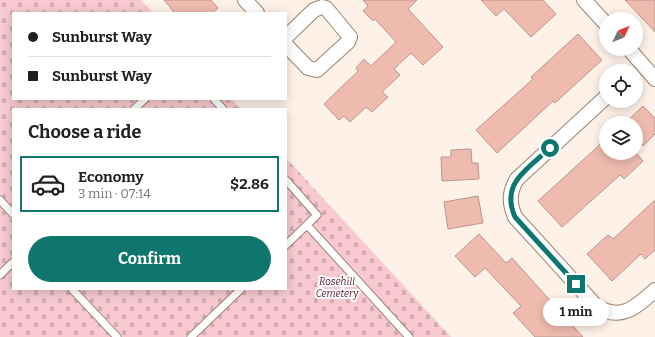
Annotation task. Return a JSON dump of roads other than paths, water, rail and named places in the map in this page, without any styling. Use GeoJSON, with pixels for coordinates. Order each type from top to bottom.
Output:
{"type":"FeatureCollection","features":[{"type":"Feature","properties":{"kind":"street"},"geometry":{"type":"LineString","coordinates":[[245,0],[256,12]]}},
{"type":"Feature","properties":{"kind":"street"},"geometry":{"type":"LineString","coordinates":[[584,0],[599,16]]}},
{"type":"Feature","properties":{"kind":"street"},"geometry":{"type":"LineString","coordinates":[[287,36],[314,10],[322,7],[326,8],[350,37],[348,42],[317,70],[308,68],[287,46]]}},
{"type":"Feature","properties":{"kind":"street"},"geometry":{"type":"LineString","coordinates":[[643,71],[655,79]]}},
{"type":"Feature","properties":{"kind":"street"},"geometry":{"type":"LineString","coordinates":[[599,103],[517,179],[512,188],[511,207],[515,217],[596,306],[604,312],[614,313],[632,310],[655,290]]}},
{"type":"Feature","properties":{"kind":"lane"},"geometry":{"type":"LineString","coordinates":[[135,108],[144,100]]}},
{"type":"Feature","properties":{"kind":"lane"},"geometry":{"type":"LineString","coordinates":[[215,100],[222,108]]}},
{"type":"Feature","properties":{"kind":"lane"},"geometry":{"type":"LineString","coordinates":[[287,181],[317,216],[287,244]]}},
{"type":"Feature","properties":{"kind":"lane"},"geometry":{"type":"LineString","coordinates":[[0,200],[12,213]]}},
{"type":"Feature","properties":{"kind":"lane"},"geometry":{"type":"LineString","coordinates":[[307,225],[409,337]]}},
{"type":"Feature","properties":{"kind":"lane"},"geometry":{"type":"LineString","coordinates":[[0,275],[12,263]]}},
{"type":"Feature","properties":{"kind":"lane"},"geometry":{"type":"LineString","coordinates":[[73,290],[117,337]]}},
{"type":"Feature","properties":{"kind":"lane"},"geometry":{"type":"LineString","coordinates":[[191,337],[240,290]]}},
{"type":"Feature","properties":{"kind":"park label","name":"Rosehill Cemetery"},"geometry":{"type":"Point","coordinates":[337,286]}}]}
